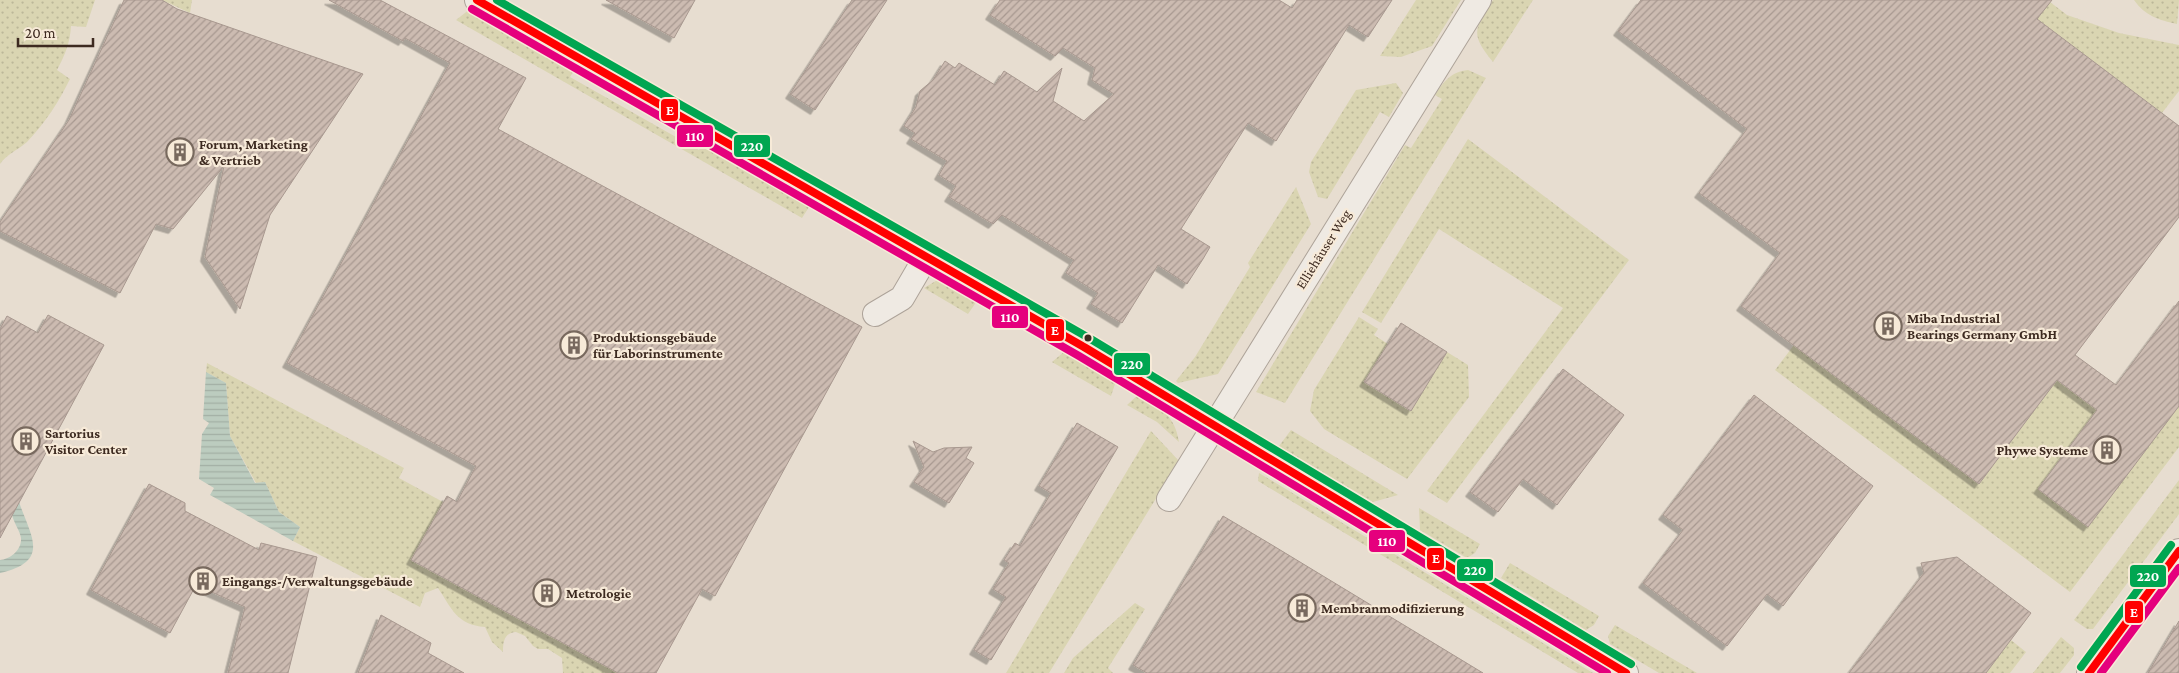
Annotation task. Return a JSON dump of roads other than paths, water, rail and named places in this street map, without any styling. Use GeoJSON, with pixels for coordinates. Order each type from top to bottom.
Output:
{"type":"FeatureCollection","features":[{"type":"Feature","properties":{"kind":"street"},"geometry":{"type":"LineString","coordinates":[[477,0],[1084,347],[1626,673]]}},
{"type":"Feature","properties":{"kind":"street","name":"Elliehäuser Weg"},"geometry":{"type":"LineString","coordinates":[[1169,499],[1479,0]]}},
{"type":"Feature","properties":{"kind":"street"},"geometry":{"type":"LineString","coordinates":[[875,314],[902,298],[926,257]]}},
{"type":"Feature","properties":{"kind":"street"},"geometry":{"type":"LineString","coordinates":[[2090,673],[2179,551]]}},
{"type":"Feature","properties":{"kind":"place","name":"Forum, Marketing & Vertrieb"},"geometry":{"type":"Point","coordinates":[180,152]}},
{"type":"Feature","properties":{"kind":"place","name":"Miba Industrial Bearings Germany GmbH"},"geometry":{"type":"Point","coordinates":[1888,326]}},
{"type":"Feature","properties":{"kind":"place","name":"Produktionsgebäude für Laborinstrumente"},"geometry":{"type":"Point","coordinates":[574,345]}},
{"type":"Feature","properties":{"kind":"place","name":"Sartorius Visitor Center"},"geometry":{"type":"Point","coordinates":[26,441]}},
{"type":"Feature","properties":{"kind":"place","name":"Phywe Systeme"},"geometry":{"type":"Point","coordinates":[2107,450]}},
{"type":"Feature","properties":{"kind":"place","name":"Eingangs-/Verwaltungsgebäude"},"geometry":{"type":"Point","coordinates":[203,581]}},
{"type":"Feature","properties":{"kind":"place","name":"Metrologie"},"geometry":{"type":"Point","coordinates":[547,593]}},
{"type":"Feature","properties":{"kind":"place","name":"Membranmodifizierung"},"geometry":{"type":"Point","coordinates":[1302,608]}}]}
